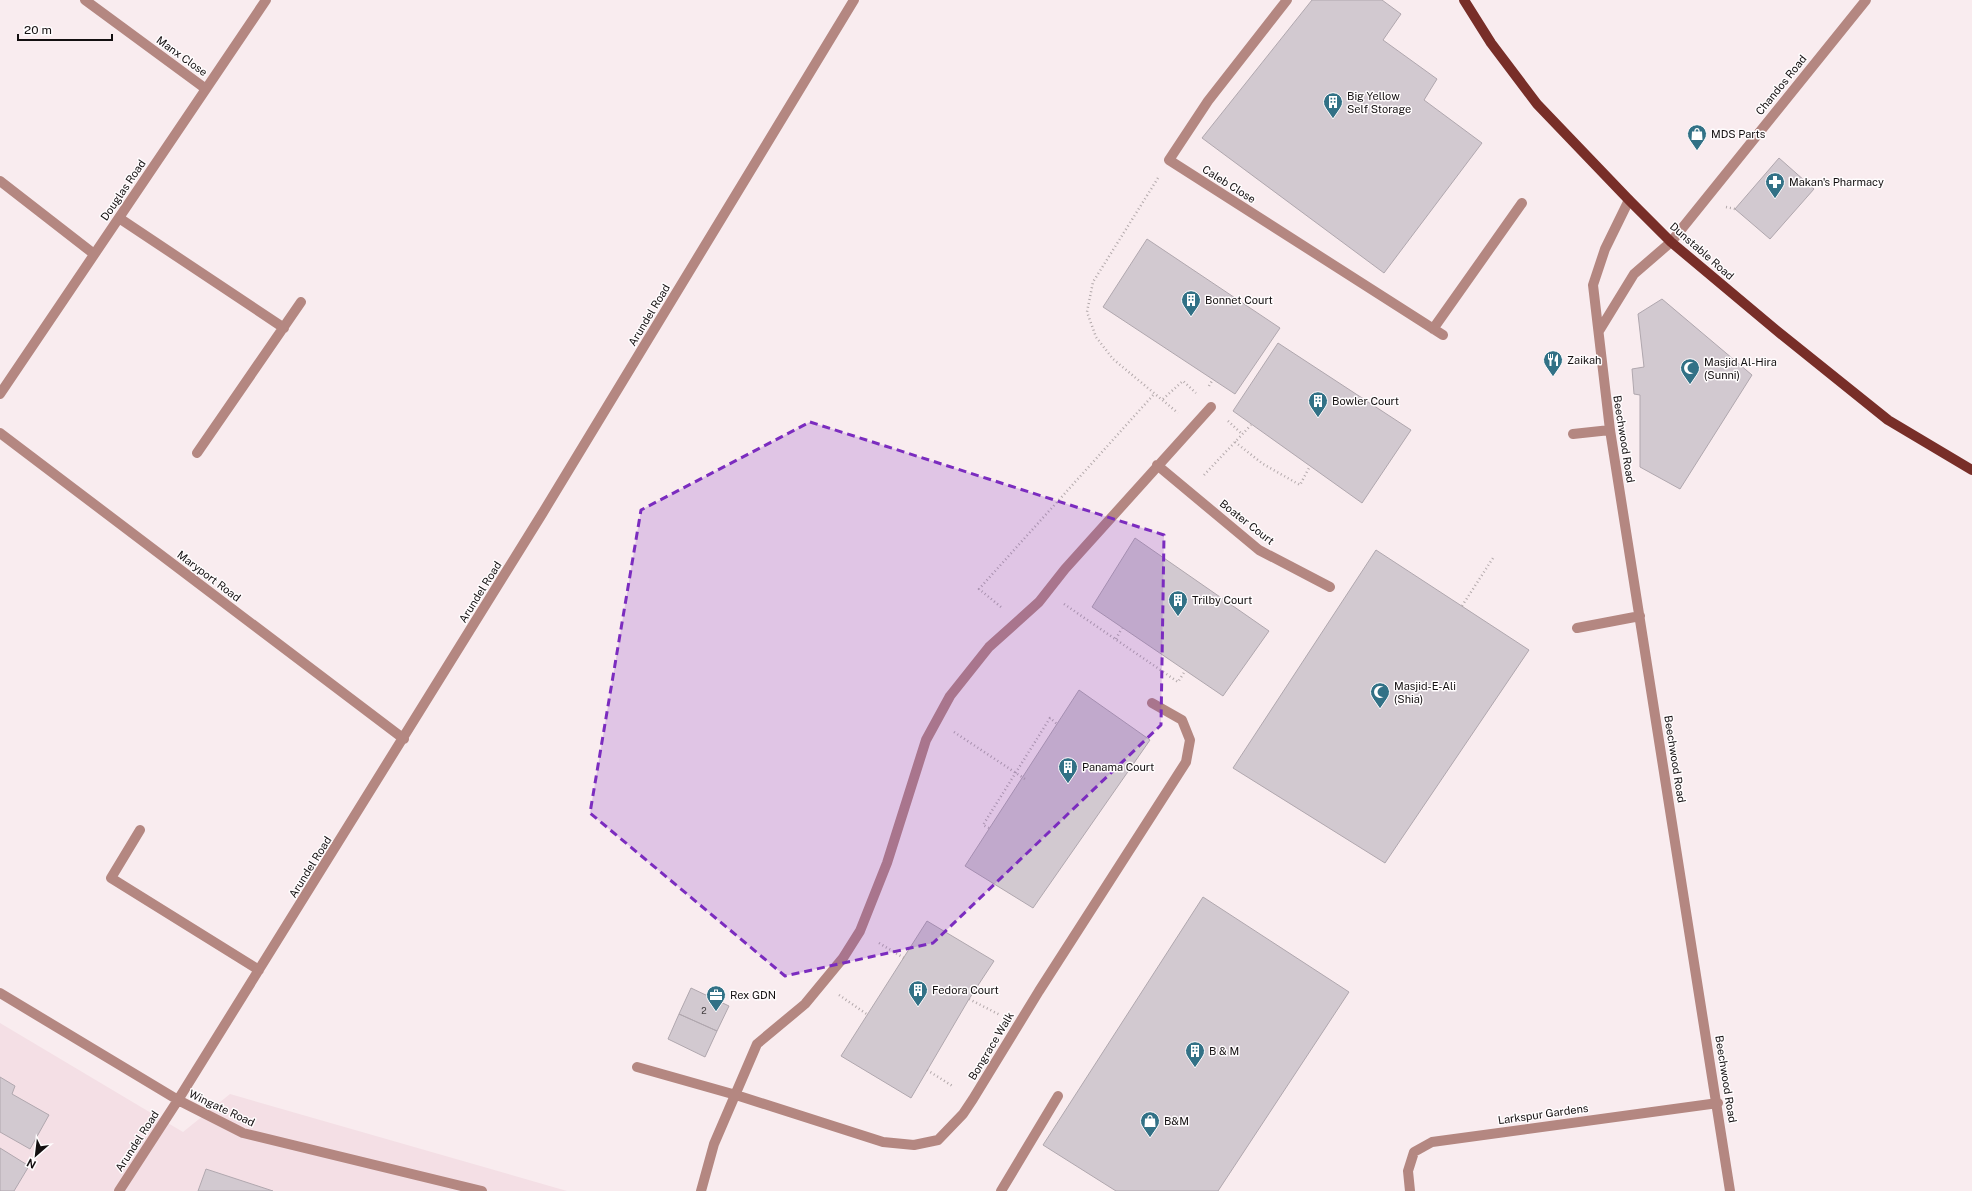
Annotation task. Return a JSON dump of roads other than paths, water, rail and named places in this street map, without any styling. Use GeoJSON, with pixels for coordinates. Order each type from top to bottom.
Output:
{"type":"FeatureCollection","features":[{"type":"Feature","properties":{"kind":"main road","name":"Dunstable Road"},"geometry":{"type":"LineString","coordinates":[[1464,0],[1491,43],[1537,104],[1671,242],[1766,322],[1888,420],[1972,470]]}},
{"type":"Feature","properties":{"kind":"street","name":"Manx Close"},"geometry":{"type":"LineString","coordinates":[[85,0],[206,89]]}},
{"type":"Feature","properties":{"kind":"street","name":"Douglas Road"},"geometry":{"type":"LineString","coordinates":[[0,394],[266,0]]}},
{"type":"Feature","properties":{"kind":"street","name":"Arundel Road"},"geometry":{"type":"LineString","coordinates":[[119,1191],[178,1100],[404,739],[854,0]]}},
{"type":"Feature","properties":{"kind":"street","name":"Caleb Close"},"geometry":{"type":"LineString","coordinates":[[1287,0],[1208,101],[1169,160],[1443,335]]}},
{"type":"Feature","properties":{"kind":"street","name":"Chandos Road"},"geometry":{"type":"LineString","coordinates":[[1671,242],[1866,0]]}},
{"type":"Feature","properties":{"kind":"street"},"geometry":{"type":"LineString","coordinates":[[0,181],[94,254]]}},
{"type":"Feature","properties":{"kind":"street","name":"Beechwood Road"},"geometry":{"type":"LineString","coordinates":[[1629,200],[1605,249],[1593,285],[1600,330],[1610,430],[1718,1102],[1730,1191]]}},
{"type":"Feature","properties":{"kind":"street"},"geometry":{"type":"LineString","coordinates":[[1433,328],[1522,203]]}},
{"type":"Feature","properties":{"kind":"street"},"geometry":{"type":"LineString","coordinates":[[119,218],[284,328]]}},
{"type":"Feature","properties":{"kind":"street"},"geometry":{"type":"LineString","coordinates":[[1600,330],[1634,274],[1671,242]]}},
{"type":"Feature","properties":{"kind":"street"},"geometry":{"type":"LineString","coordinates":[[197,453],[301,302]]}},
{"type":"Feature","properties":{"kind":"street"},"geometry":{"type":"LineString","coordinates":[[701,1191],[714,1144],[757,1044],[805,1004],[821,982],[843,958],[860,931],[887,863],[926,740],[950,696],[989,647],[1039,602],[1065,569],[1157,465],[1211,407]]}},
{"type":"Feature","properties":{"kind":"street"},"geometry":{"type":"LineString","coordinates":[[1573,434],[1610,430]]}},
{"type":"Feature","properties":{"kind":"street","name":"Maryport Road"},"geometry":{"type":"LineString","coordinates":[[0,433],[404,739]]}},
{"type":"Feature","properties":{"kind":"street","name":"Boater Court"},"geometry":{"type":"LineString","coordinates":[[1157,465],[1259,550],[1330,587]]}},
{"type":"Feature","properties":{"kind":"street"},"geometry":{"type":"LineString","coordinates":[[1577,628],[1640,616]]}},
{"type":"Feature","properties":{"kind":"street","name":"Bongrace Walk"},"geometry":{"type":"LineString","coordinates":[[636,1067],[736,1095],[883,1142],[914,1145],[938,1140],[963,1114],[973,1099],[1018,1025],[1186,762],[1190,740],[1182,720],[1152,703]]}},
{"type":"Feature","properties":{"kind":"street"},"geometry":{"type":"LineString","coordinates":[[140,830],[111,878],[259,970]]}},
{"type":"Feature","properties":{"kind":"street","name":"Wingate Road"},"geometry":{"type":"LineString","coordinates":[[0,993],[178,1100],[243,1133],[482,1191]]}},
{"type":"Feature","properties":{"kind":"street"},"geometry":{"type":"LineString","coordinates":[[1001,1191],[1058,1096]]}},
{"type":"Feature","properties":{"kind":"street","name":"Larkspur Gardens"},"geometry":{"type":"LineString","coordinates":[[1410,1191],[1408,1170],[1414,1152],[1432,1142],[1718,1102]]}},
{"type":"Feature","properties":{"kind":"place","name":"Big Yellow Self Storage"},"geometry":{"type":"Point","coordinates":[1333,119]}},
{"type":"Feature","properties":{"kind":"place","name":"MDS Parts"},"geometry":{"type":"Point","coordinates":[1697,151]}},
{"type":"Feature","properties":{"kind":"place","name":"Makan's Pharmacy"},"geometry":{"type":"Point","coordinates":[1775,199]}},
{"type":"Feature","properties":{"kind":"place","name":"Bonnet Court"},"geometry":{"type":"Point","coordinates":[1191,317]}},
{"type":"Feature","properties":{"kind":"place","name":"Zaikah"},"geometry":{"type":"Point","coordinates":[1553,377]}},
{"type":"Feature","properties":{"kind":"place","name":"Masjid Al-Hira (Sunni)"},"geometry":{"type":"Point","coordinates":[1690,385]}},
{"type":"Feature","properties":{"kind":"place","name":"Bowler Court"},"geometry":{"type":"Point","coordinates":[1318,418]}},
{"type":"Feature","properties":{"kind":"place","name":"Trilby Court"},"geometry":{"type":"Point","coordinates":[1178,617]}},
{"type":"Feature","properties":{"kind":"place","name":"Masjid-E-Ali (Shia)"},"geometry":{"type":"Point","coordinates":[1380,709]}},
{"type":"Feature","properties":{"kind":"place","name":"Panama Court"},"geometry":{"type":"Point","coordinates":[1068,784]}},
{"type":"Feature","properties":{"kind":"place","name":"Fedora Court"},"geometry":{"type":"Point","coordinates":[918,1007]}},
{"type":"Feature","properties":{"kind":"place","name":"Rex GDN"},"geometry":{"type":"Point","coordinates":[716,1012]}},
{"type":"Feature","properties":{"kind":"place","name":"B & M"},"geometry":{"type":"Point","coordinates":[1195,1068]}},
{"type":"Feature","properties":{"kind":"place","name":"B&M"},"geometry":{"type":"Point","coordinates":[1150,1138]}}]}
